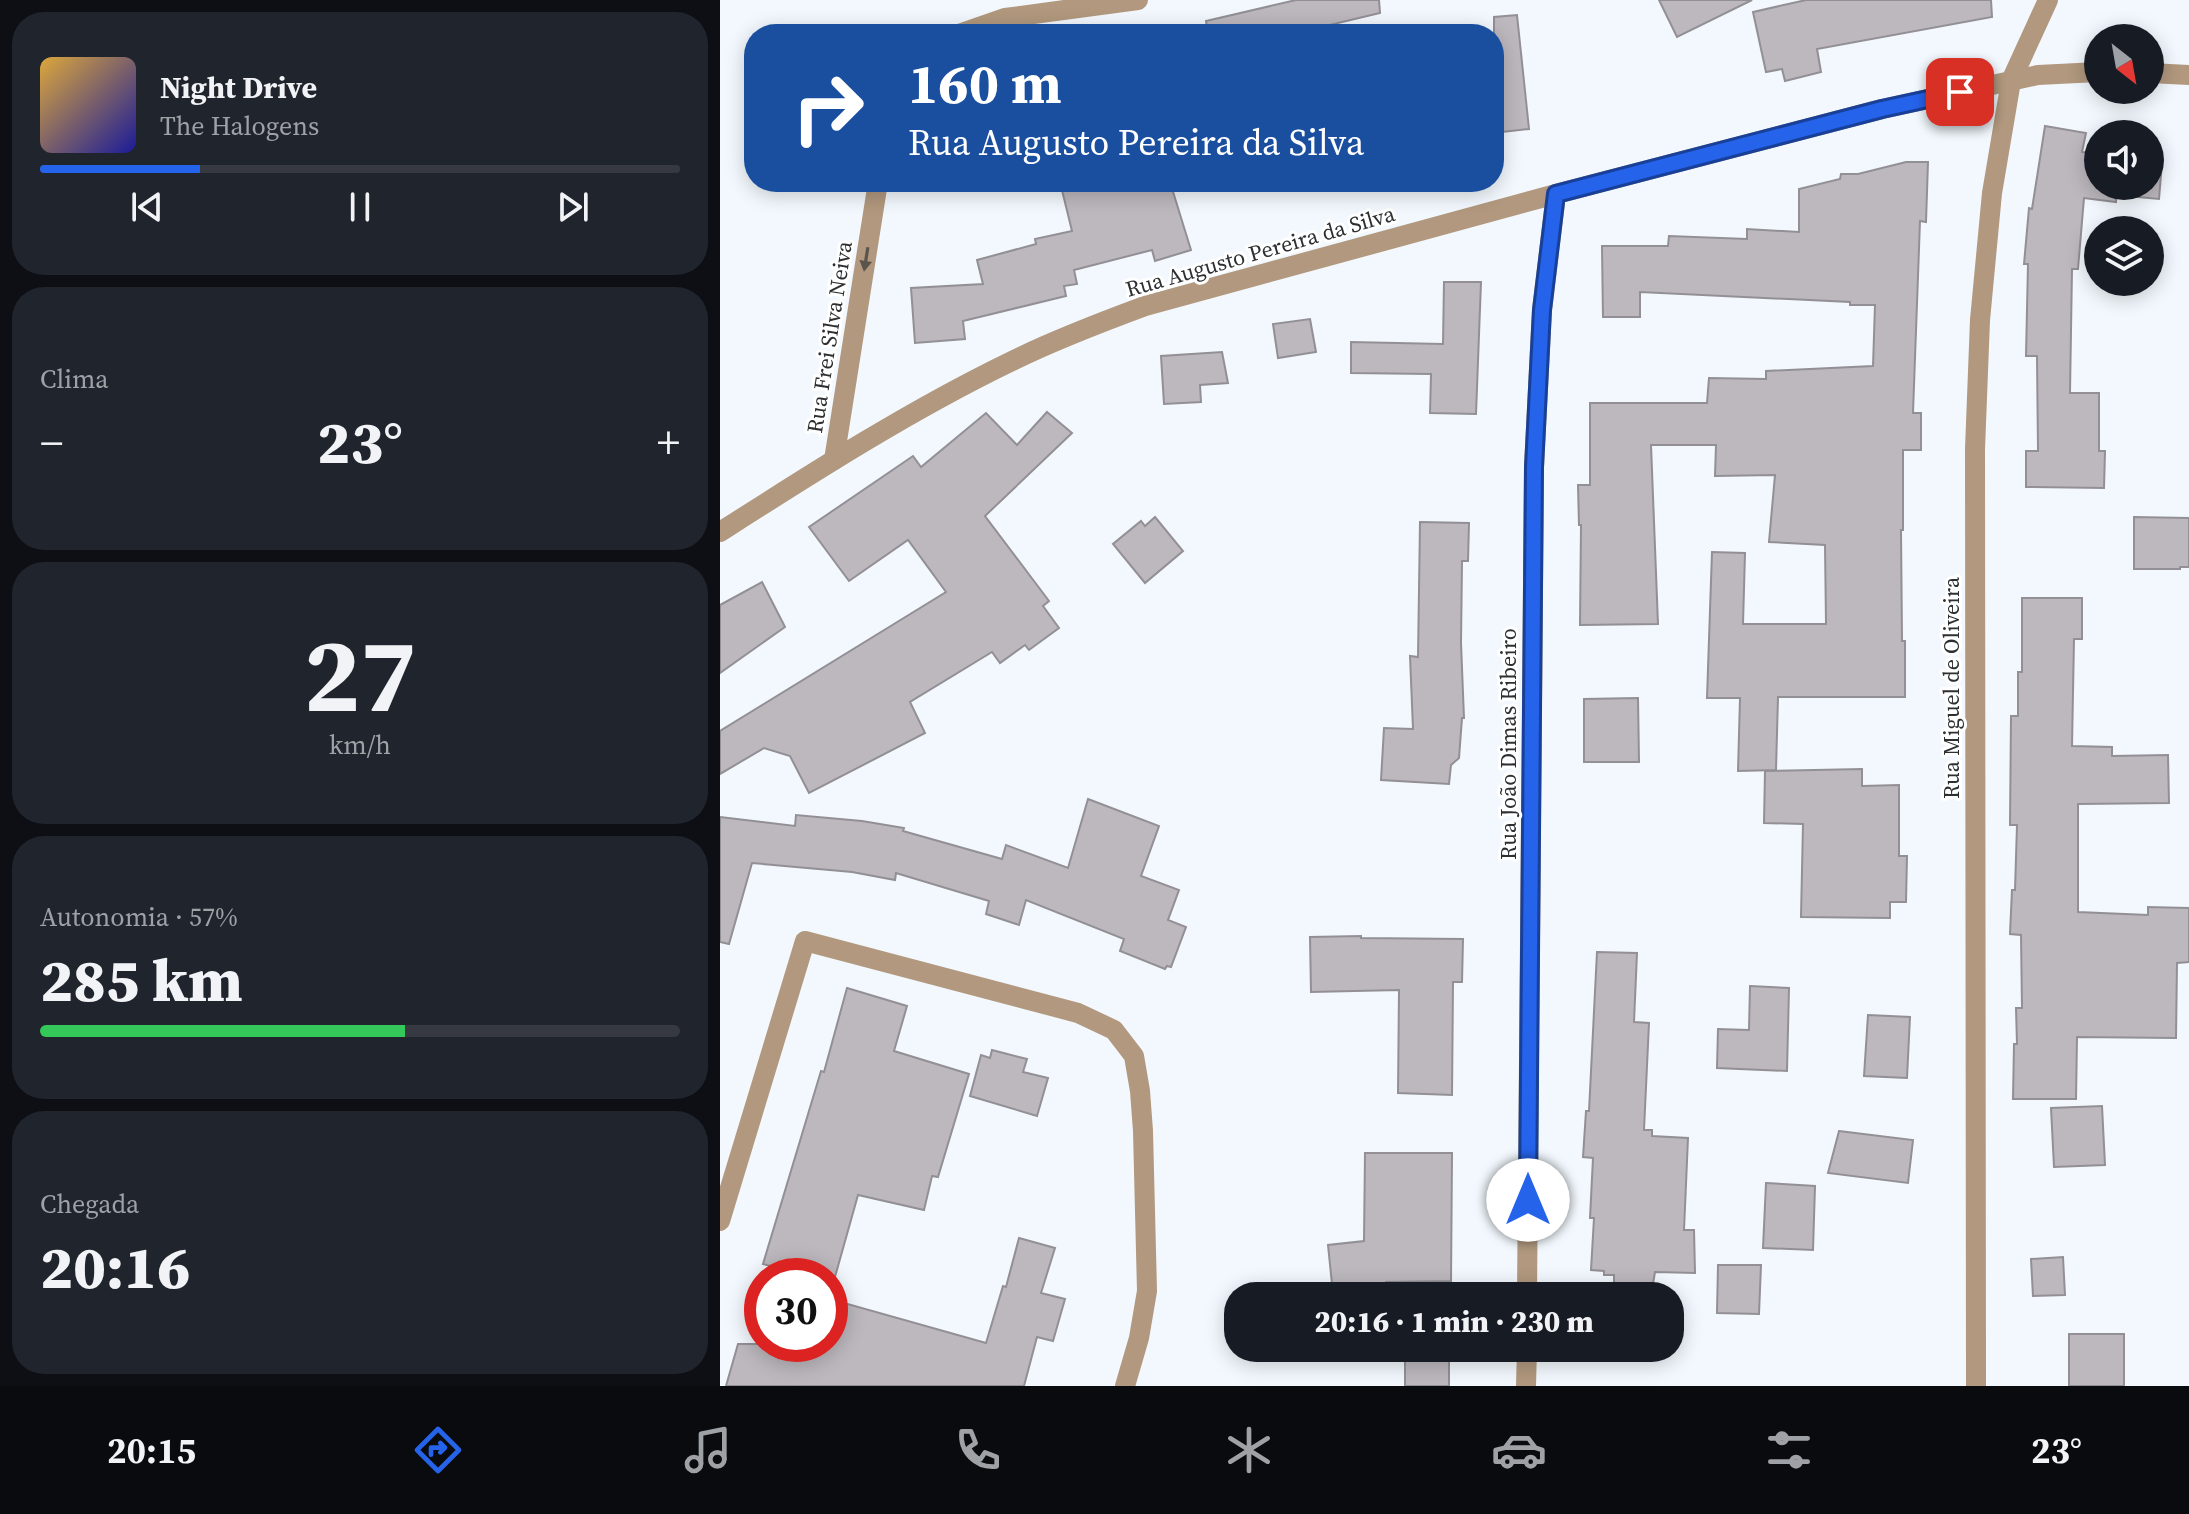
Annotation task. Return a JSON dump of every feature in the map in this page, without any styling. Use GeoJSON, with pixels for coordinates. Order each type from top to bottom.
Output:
{"type":"FeatureCollection","features":[{"type":"Feature","properties":{"kind":"street"},"geometry":{"type":"LineString","coordinates":[[988,24],[1005,18],[1138,0]]}},
{"type":"Feature","properties":{"kind":"street","name":"Rua Miguel de Oliveira"},"geometry":{"type":"LineString","coordinates":[[1976,1386],[1975,449],[1980,320],[1992,193],[2011,81],[2048,0]]}},
{"type":"Feature","properties":{"kind":"street","name":"Rua Augusto Pereira da Silva"},"geometry":{"type":"LineString","coordinates":[[834,460],[1010,361],[1145,306],[1882,109],[2038,75],[2084,73]]}},
{"type":"Feature","properties":{"kind":"street"},"geometry":{"type":"LineString","coordinates":[[2164,74],[2189,75]]}},
{"type":"Feature","properties":{"kind":"street","name":"Rua Frei Silva Neiva"},"geometry":{"type":"LineString","coordinates":[[720,532],[834,460],[876,192]]}},
{"type":"Feature","properties":{"kind":"street","name":"Rua João Dimas Ribeiro"},"geometry":{"type":"LineString","coordinates":[[1527,1282],[1534,467],[1542,310],[1556,194]]}},
{"type":"Feature","properties":{"kind":"street"},"geometry":{"type":"LineString","coordinates":[[720,1221],[805,941],[1078,1013],[1114,1030],[1134,1056],[1140,1091],[1147,1291],[1139,1338],[1125,1386]]}},
{"type":"Feature","properties":{"kind":"street"},"geometry":{"type":"LineString","coordinates":[[1526,1386],[1527,1362]]}},
{"type":"Feature","properties":{"kind":"building"},"geometry":{"type":"Polygon","coordinates":[[[1296,0],[1379,0],[1380,13],[1334,24],[1206,24],[1206,21],[1296,0]]]}},
{"type":"Feature","properties":{"kind":"building"},"geometry":{"type":"Polygon","coordinates":[[[1659,0],[1752,0],[1677,37],[1659,0]]]}},
{"type":"Feature","properties":{"kind":"building"},"geometry":{"type":"Polygon","coordinates":[[[1806,0],[1991,0],[1992,17],[1817,49],[1821,72],[1785,81],[1782,69],[1766,72],[1753,12],[1806,0]]]}},
{"type":"Feature","properties":{"kind":"building"},"geometry":{"type":"Polygon","coordinates":[[[1517,15],[1529,129],[1504,132],[1504,24],[1494,24],[1494,17],[1517,15]]]}},
{"type":"Feature","properties":{"kind":"building"},"geometry":{"type":"Polygon","coordinates":[[[2045,126],[2084,133],[2084,198],[2078,269],[2072,269],[2070,393],[2099,393],[2099,451],[2105,451],[2104,488],[2026,487],[2026,451],[2038,451],[2037,356],[2026,356],[2028,264],[2024,264],[2029,208],[2032,209],[2045,126]]]}},
{"type":"Feature","properties":{"kind":"building"},"geometry":{"type":"Polygon","coordinates":[[[1906,162],[1928,162],[1926,222],[1920,221],[1913,413],[1921,413],[1921,450],[1903,450],[1901,530],[1905,697],[1778,697],[1776,770],[1738,771],[1740,698],[1707,698],[1712,552],[1745,553],[1743,624],[1826,624],[1825,545],[1769,542],[1775,475],[1715,476],[1716,445],[1651,445],[1658,624],[1580,625],[1581,525],[1578,485],[1590,485],[1590,403],[1707,403],[1709,378],[1766,379],[1766,371],[1873,366],[1875,305],[1640,292],[1640,317],[1603,317],[1602,246],[1668,246],[1669,236],[1747,239],[1747,229],[1799,232],[1799,189],[1840,179],[1841,174],[1858,174],[1906,162]]]}},
{"type":"Feature","properties":{"kind":"building"},"geometry":{"type":"Polygon","coordinates":[[[1062,192],[1173,192],[1191,250],[1155,261],[1152,250],[1074,270],[1077,284],[1064,286],[1066,296],[963,321],[965,339],[915,343],[911,288],[983,284],[977,260],[1036,244],[1035,239],[1072,231],[1062,192]]]}},
{"type":"Feature","properties":{"kind":"building"},"geometry":{"type":"Polygon","coordinates":[[[1444,282],[1481,282],[1476,414],[1430,413],[1431,374],[1351,373],[1351,342],[1443,344],[1444,282]]]}},
{"type":"Feature","properties":{"kind":"building"},"geometry":{"type":"Polygon","coordinates":[[[1310,319],[1316,352],[1278,358],[1273,324],[1310,319]]]}},
{"type":"Feature","properties":{"kind":"building"},"geometry":{"type":"Polygon","coordinates":[[[1222,352],[1228,383],[1200,385],[1201,402],[1164,404],[1161,356],[1222,352]]]}},
{"type":"Feature","properties":{"kind":"building"},"geometry":{"type":"Polygon","coordinates":[[[1047,412],[1072,433],[985,516],[1049,601],[1043,606],[1059,628],[1029,650],[1025,645],[1000,663],[992,652],[910,702],[925,733],[809,793],[790,756],[764,748],[720,774],[720,731],[946,592],[908,540],[849,581],[809,527],[913,456],[921,467],[986,413],[1017,445],[1047,412]]]}},
{"type":"Feature","properties":{"kind":"building"},"geometry":{"type":"Polygon","coordinates":[[[1155,517],[1183,551],[1145,583],[1113,544],[1141,521],[1145,526],[1155,517]]]}},
{"type":"Feature","properties":{"kind":"building"},"geometry":{"type":"Polygon","coordinates":[[[2134,517],[2189,518],[2189,567],[2134,569],[2134,517]]]}},
{"type":"Feature","properties":{"kind":"building"},"geometry":{"type":"Polygon","coordinates":[[[1420,522],[1469,523],[1468,561],[1462,561],[1464,718],[1459,758],[1451,765],[1449,784],[1381,780],[1384,728],[1413,729],[1410,656],[1418,657],[1420,522]]]}},
{"type":"Feature","properties":{"kind":"building"},"geometry":{"type":"Polygon","coordinates":[[[762,582],[785,627],[720,673],[720,605],[762,582]]]}},
{"type":"Feature","properties":{"kind":"building"},"geometry":{"type":"Polygon","coordinates":[[[2022,598],[2082,598],[2082,639],[2074,639],[2072,746],[2112,747],[2112,756],[2168,755],[2169,803],[2078,804],[2078,912],[2148,915],[2148,907],[2189,908],[2189,962],[2177,963],[2176,1038],[2077,1037],[2076,1099],[2013,1099],[2016,1008],[2022,1008],[2021,935],[2010,934],[2017,825],[2010,825],[2011,716],[2018,716],[2018,672],[2022,672],[2022,598]]]}},
{"type":"Feature","properties":{"kind":"building"},"geometry":{"type":"Polygon","coordinates":[[[1638,698],[1639,762],[1584,762],[1584,699],[1638,698]]]}},
{"type":"Feature","properties":{"kind":"building"},"geometry":{"type":"Polygon","coordinates":[[[1862,769],[1862,786],[1899,785],[1899,856],[1907,856],[1906,902],[1890,902],[1890,918],[1801,917],[1803,824],[1764,823],[1765,771],[1862,769]]]}},
{"type":"Feature","properties":{"kind":"building"},"geometry":{"type":"Polygon","coordinates":[[[1088,799],[1159,826],[1141,876],[1179,890],[1168,920],[1186,927],[1171,967],[1165,969],[1120,951],[1124,939],[1026,900],[1019,925],[986,914],[989,901],[896,873],[895,880],[852,872],[752,863],[729,944],[720,942],[720,817],[795,826],[796,815],[862,821],[904,828],[903,831],[1002,859],[1006,845],[1068,868],[1088,799]]]}},
{"type":"Feature","properties":{"kind":"building"},"geometry":{"type":"Polygon","coordinates":[[[1310,937],[1463,939],[1462,982],[1453,982],[1452,1095],[1398,1093],[1399,990],[1311,992],[1310,937]]]}},
{"type":"Feature","properties":{"kind":"building"},"geometry":{"type":"Polygon","coordinates":[[[1597,952],[1637,953],[1634,1022],[1649,1023],[1644,1130],[1652,1130],[1652,1136],[1688,1138],[1684,1230],[1694,1230],[1695,1273],[1655,1272],[1653,1282],[1614,1282],[1614,1275],[1591,1270],[1593,1158],[1583,1157],[1586,1111],[1589,1111],[1597,952]]]}},
{"type":"Feature","properties":{"kind":"building"},"geometry":{"type":"Polygon","coordinates":[[[1750,986],[1789,988],[1787,1071],[1717,1068],[1718,1029],[1749,1030],[1750,986]]]}},
{"type":"Feature","properties":{"kind":"building"},"geometry":{"type":"Polygon","coordinates":[[[847,988],[907,1006],[894,1051],[969,1074],[938,1177],[932,1176],[924,1210],[858,1195],[840,1258],[765,1258],[821,1071],[824,1072],[847,988]]]}},
{"type":"Feature","properties":{"kind":"building"},"geometry":{"type":"Polygon","coordinates":[[[1868,1015],[1910,1017],[1907,1078],[1864,1076],[1868,1015]]]}},
{"type":"Feature","properties":{"kind":"building"},"geometry":{"type":"Polygon","coordinates":[[[992,1050],[1027,1059],[1023,1072],[1048,1078],[1037,1116],[970,1096],[981,1055],[990,1058],[992,1050]]]}},
{"type":"Feature","properties":{"kind":"building"},"geometry":{"type":"Polygon","coordinates":[[[2102,1106],[2105,1165],[2054,1167],[2051,1108],[2102,1106]]]}},
{"type":"Feature","properties":{"kind":"building"},"geometry":{"type":"Polygon","coordinates":[[[1839,1131],[1913,1140],[1908,1183],[1828,1173],[1839,1131]]]}},
{"type":"Feature","properties":{"kind":"building"},"geometry":{"type":"Polygon","coordinates":[[[1365,1153],[1452,1153],[1451,1281],[1332,1282],[1328,1245],[1364,1241],[1365,1153]]]}},
{"type":"Feature","properties":{"kind":"building"},"geometry":{"type":"Polygon","coordinates":[[[1766,1183],[1815,1186],[1813,1250],[1763,1248],[1766,1183]]]}},
{"type":"Feature","properties":{"kind":"building"},"geometry":{"type":"Polygon","coordinates":[[[1019,1238],[1055,1248],[1041,1293],[1065,1299],[1053,1341],[1037,1337],[1024,1386],[726,1386],[738,1344],[744,1344],[744,1362],[848,1362],[848,1304],[986,1343],[1003,1286],[1006,1287],[1019,1238]]]}},
{"type":"Feature","properties":{"kind":"building"},"geometry":{"type":"Polygon","coordinates":[[[2063,1257],[2065,1295],[2033,1296],[2031,1259],[2063,1257]]]}},
{"type":"Feature","properties":{"kind":"building"},"geometry":{"type":"Polygon","coordinates":[[[1718,1265],[1761,1265],[1759,1314],[1717,1313],[1718,1265]]]}},
{"type":"Feature","properties":{"kind":"building"},"geometry":{"type":"Polygon","coordinates":[[[2069,1334],[2124,1334],[2124,1386],[2069,1386],[2069,1334]]]}},
{"type":"Feature","properties":{"kind":"building"},"geometry":{"type":"Polygon","coordinates":[[[1405,1362],[1449,1362],[1449,1386],[1405,1386],[1405,1362]]]}},
{"type":"Feature","properties":{"kind":"route"},"geometry":{"type":"LineString","coordinates":[[1528,1200],[1534,467],[1542,310],[1556,194],[1882,109],[1960,92]]}}]}
